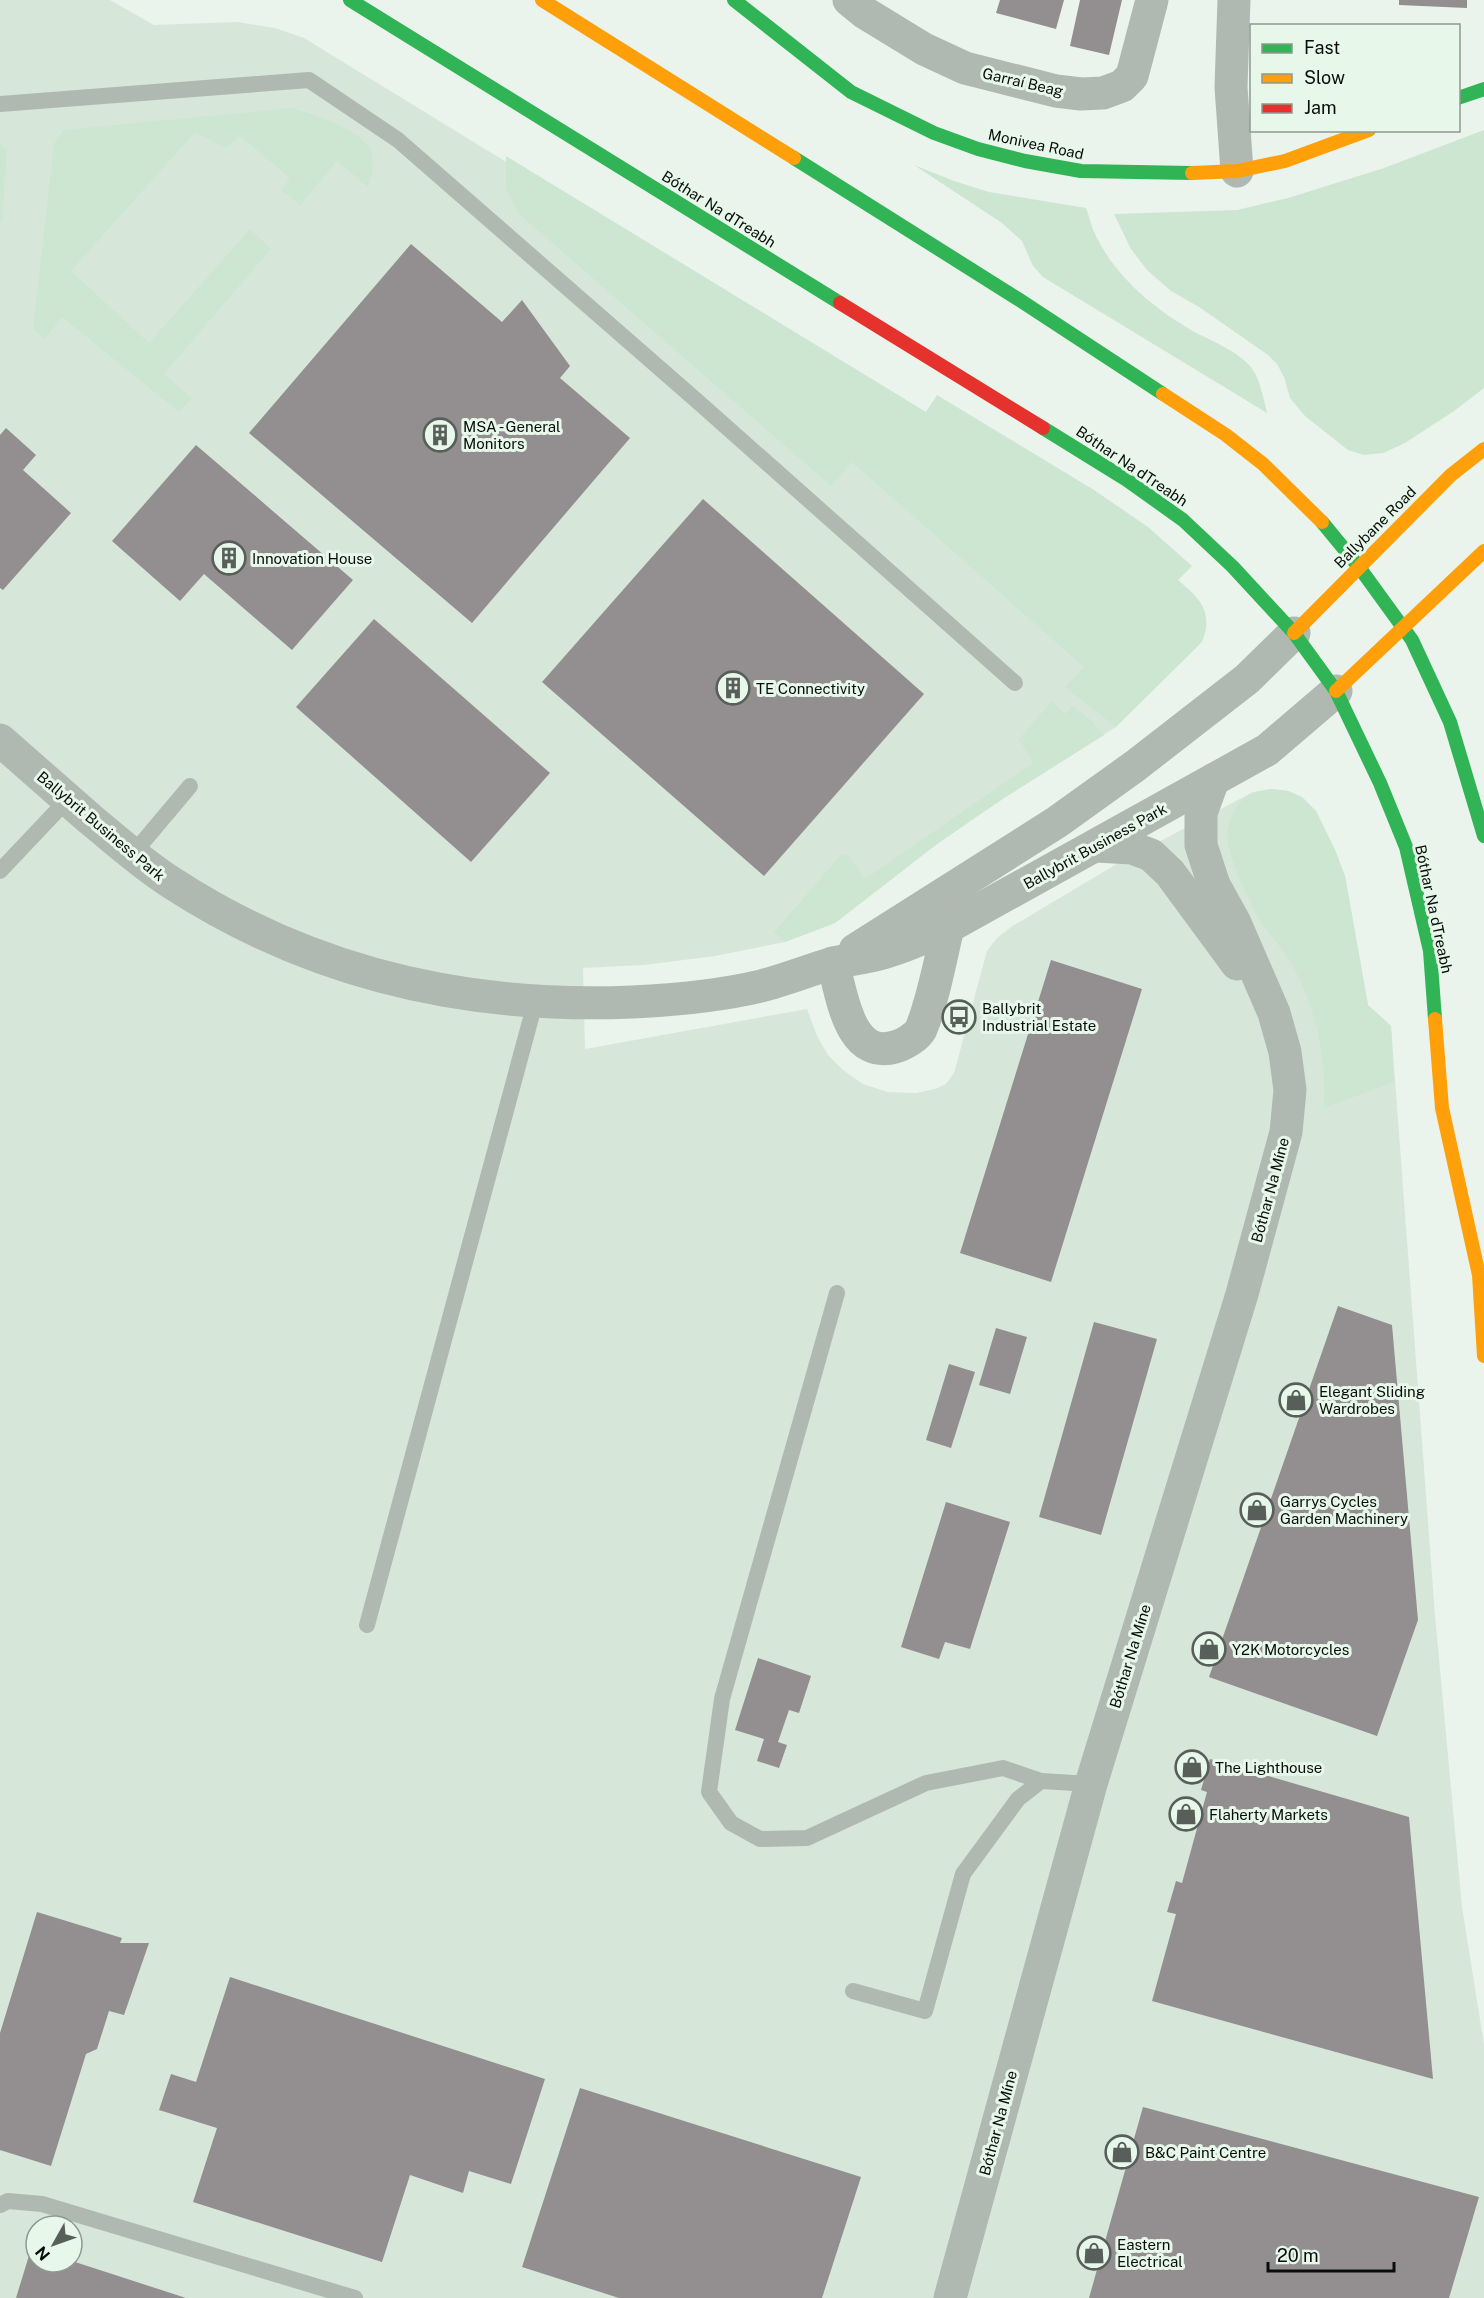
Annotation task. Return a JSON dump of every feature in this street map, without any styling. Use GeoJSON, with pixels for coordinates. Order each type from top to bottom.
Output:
{"type":"FeatureCollection","features":[{"type":"Feature","properties":{"kind":"main road","name":"Bóthar Na dTreabh"},"geometry":{"type":"LineString","coordinates":[[350,0],[1126,480],[1182,520],[1233,567],[1294,633],[1336,691],[1380,783],[1406,847],[1430,951],[1442,1108],[1479,1275],[1484,1356]]}},
{"type":"Feature","properties":{"kind":"main road"},"geometry":{"type":"LineString","coordinates":[[542,0],[1018,298],[1226,435],[1263,464],[1322,522],[1404,628],[1450,722],[1484,831]]}},
{"type":"Feature","properties":{"kind":"main road","name":"Monivea Road"},"geometry":{"type":"LineString","coordinates":[[734,0],[851,92],[934,133],[978,149],[1025,161],[1082,171],[1179,174],[1237,171],[1285,161],[1364,132]]}},
{"type":"Feature","properties":{"kind":"main road"},"geometry":{"type":"LineString","coordinates":[[1460,97],[1484,89]]}},
{"type":"Feature","properties":{"kind":"main road","name":"Ballybane Road"},"geometry":{"type":"LineString","coordinates":[[1294,633],[1451,475],[1484,449]]}},
{"type":"Feature","properties":{"kind":"main road"},"geometry":{"type":"LineString","coordinates":[[1336,691],[1484,551]]}},
{"type":"Feature","properties":{"kind":"main road","name":"Bóthar Na dTreabh"},"geometry":{"type":"LineString","coordinates":[[1479,1275],[1484,1246]]}},
{"type":"Feature","properties":{"kind":"street","name":"Garraí Beag"},"geometry":{"type":"LineString","coordinates":[[849,0],[924,49],[965,68],[1056,91],[1081,94],[1103,93],[1122,86],[1132,76],[1152,0]]}},
{"type":"Feature","properties":{"kind":"street"},"geometry":{"type":"LineString","coordinates":[[1234,0],[1231,87],[1237,171]]}},
{"type":"Feature","properties":{"kind":"street","name":"Ballybrit Business Park"},"geometry":{"type":"LineString","coordinates":[[833,963],[1057,822],[1135,766],[1247,679],[1294,633]]}},
{"type":"Feature","properties":{"kind":"street","name":"Ballybrit Business Park"},"geometry":{"type":"LineString","coordinates":[[0,740],[132,855],[172,884],[236,920],[317,957],[374,976],[430,988],[535,1003],[594,1003],[675,999],[760,986],[833,963],[883,953],[948,927],[1266,750],[1336,691]]}},
{"type":"Feature","properties":{"kind":"street","name":"Bóthar Na Míne"},"geometry":{"type":"LineString","coordinates":[[950,2298],[1091,1784],[1242,1294],[1286,1132],[1290,1090],[1285,1052],[1274,1013],[1206,864],[1201,845],[1201,813],[1213,780]]}},
{"type":"Feature","properties":{"kind":"street","name":"Bóthar Na Míne"},"geometry":{"type":"LineString","coordinates":[[1096,846],[1132,848],[1151,855],[1170,873],[1274,1013]]}},
{"type":"Feature","properties":{"kind":"street"},"geometry":{"type":"LineString","coordinates":[[833,963],[852,1026],[863,1043],[883,1050],[901,1046],[920,1032],[948,927]]}},
{"type":"Feature","properties":{"kind":"lane"},"geometry":{"type":"LineString","coordinates":[[0,104],[309,80],[399,140],[1015,683]]}},
{"type":"Feature","properties":{"kind":"lane"},"geometry":{"type":"LineString","coordinates":[[132,855],[190,786]]}},
{"type":"Feature","properties":{"kind":"lane"},"geometry":{"type":"LineString","coordinates":[[0,871],[68,799]]}},
{"type":"Feature","properties":{"kind":"lane"},"geometry":{"type":"LineString","coordinates":[[368,1625],[535,1003]]}},
{"type":"Feature","properties":{"kind":"lane"},"geometry":{"type":"LineString","coordinates":[[837,1293],[722,1699],[709,1792],[731,1823],[760,1839],[807,1838],[926,1783],[1003,1768],[1041,1781],[1091,1784]]}},
{"type":"Feature","properties":{"kind":"lane"},"geometry":{"type":"LineString","coordinates":[[853,1991],[925,2011],[963,1874],[1018,1799],[1041,1781]]}},
{"type":"Feature","properties":{"kind":"lane"},"geometry":{"type":"LineString","coordinates":[[0,2205],[8,2201],[42,2204],[355,2298]]}},
{"type":"Feature","properties":{"kind":"shaded area"},"geometry":{"type":"Polygon","coordinates":[[[0,0],[110,0],[154,25],[237,22],[275,28],[304,38],[935,425],[1138,684],[1116,727],[1004,798],[937,844],[835,923],[785,942],[715,956],[644,965],[583,968],[585,1049],[807,1009],[817,1036],[828,1055],[843,1070],[863,1084],[888,1092],[916,1093],[935,1089],[946,1084],[954,1073],[987,951],[997,938],[1011,927],[1115,865],[1253,792],[1272,789],[1288,791],[1302,797],[1316,811],[1345,876],[1368,1005],[1391,1026],[1435,1615],[1462,1907],[1484,2044],[1484,2298],[0,2298],[0,0]]]}},
{"type":"Feature","properties":{"kind":"shaded area"},"geometry":{"type":"Polygon","coordinates":[[[291,108],[338,124],[367,145],[372,154],[373,163],[368,187],[337,161],[300,205],[281,190],[290,178],[240,136],[225,148],[195,132],[71,271],[149,343],[250,229],[271,249],[164,374],[192,398],[179,412],[62,317],[45,339],[33,329],[54,144],[63,130],[291,108]]]}},
{"type":"Feature","properties":{"kind":"shaded area"},"geometry":{"type":"Polygon","coordinates":[[[1484,130],[1484,388],[1405,443],[1383,453],[1364,455],[1348,450],[1305,416],[1290,398],[1284,377],[1277,364],[1268,355],[1199,307],[1171,291],[1147,270],[1131,249],[1114,214],[1237,210],[1288,198],[1384,168],[1484,130]]]}},
{"type":"Feature","properties":{"kind":"shaded area"},"geometry":{"type":"Polygon","coordinates":[[[0,143],[7,150],[2,221],[0,222],[0,143]]]}},
{"type":"Feature","properties":{"kind":"shaded area"},"geometry":{"type":"Polygon","coordinates":[[[506,156],[926,412],[937,395],[1094,490],[1148,527],[1192,566],[1178,580],[1193,593],[1203,606],[1206,622],[1202,642],[1116,727],[1065,687],[1084,667],[852,462],[831,486],[518,213],[506,189],[506,156]]]}},
{"type":"Feature","properties":{"kind":"shaded area"},"geometry":{"type":"Polygon","coordinates":[[[914,165],[989,192],[1086,208],[1095,235],[1105,253],[1138,291],[1177,321],[1235,353],[1250,366],[1259,382],[1267,413],[1043,277],[1033,266],[1022,241],[1002,223],[914,165]]]}},
{"type":"Feature","properties":{"kind":"shaded area"},"geometry":{"type":"Polygon","coordinates":[[[1052,701],[1065,714],[1072,706],[1091,720],[1104,735],[1004,798],[937,844],[835,923],[785,942],[774,932],[841,855],[849,856],[865,879],[1033,763],[1019,739],[1052,701]]]}},
{"type":"Feature","properties":{"kind":"shaded area"},"geometry":{"type":"Polygon","coordinates":[[[1272,789],[1288,791],[1302,797],[1316,811],[1345,876],[1368,1005],[1391,1026],[1394,1082],[1324,1108],[1323,1061],[1317,1028],[1307,997],[1290,962],[1263,925],[1246,894],[1232,858],[1227,836],[1231,819],[1240,803],[1248,795],[1272,789]]]}},
{"type":"Feature","properties":{"kind":"building"},"geometry":{"type":"Polygon","coordinates":[[[1000,0],[1064,0],[1056,29],[996,13],[1000,0]]]}},
{"type":"Feature","properties":{"kind":"building"},"geometry":{"type":"Polygon","coordinates":[[[1080,0],[1122,0],[1109,55],[1070,46],[1080,0]]]}},
{"type":"Feature","properties":{"kind":"building"},"geometry":{"type":"Polygon","coordinates":[[[1399,0],[1467,0],[1467,8],[1399,5],[1399,0]]]}},
{"type":"Feature","properties":{"kind":"building","name":"MSA - General Monitors"},"geometry":{"type":"Polygon","coordinates":[[[411,244],[502,322],[522,300],[570,366],[560,378],[630,438],[472,623],[249,433],[411,244]]]}},
{"type":"Feature","properties":{"kind":"building"},"geometry":{"type":"Polygon","coordinates":[[[6,428],[36,455],[23,470],[71,513],[3,590],[0,588],[0,435],[6,428]]]}},
{"type":"Feature","properties":{"kind":"building","name":"Innovation House"},"geometry":{"type":"Polygon","coordinates":[[[196,445],[353,580],[292,650],[204,574],[180,601],[112,541],[196,445]]]}},
{"type":"Feature","properties":{"kind":"building","name":"TE Connectivity"},"geometry":{"type":"Polygon","coordinates":[[[703,499],[924,694],[764,876],[542,682],[703,499]]]}},
{"type":"Feature","properties":{"kind":"building"},"geometry":{"type":"Polygon","coordinates":[[[374,619],[550,773],[471,862],[296,707],[374,619]]]}},
{"type":"Feature","properties":{"kind":"building"},"geometry":{"type":"Polygon","coordinates":[[[1051,960],[1142,989],[1051,1282],[960,1253],[1051,960]]]}},
{"type":"Feature","properties":{"kind":"building"},"geometry":{"type":"Polygon","coordinates":[[[1338,1306],[1392,1325],[1418,1620],[1377,1736],[1209,1677],[1338,1306]]]}},
{"type":"Feature","properties":{"kind":"building"},"geometry":{"type":"Polygon","coordinates":[[[1094,1322],[1157,1339],[1101,1535],[1039,1517],[1094,1322]]]}},
{"type":"Feature","properties":{"kind":"building"},"geometry":{"type":"Polygon","coordinates":[[[996,1328],[1027,1337],[1010,1394],[979,1385],[996,1328]]]}},
{"type":"Feature","properties":{"kind":"building"},"geometry":{"type":"Polygon","coordinates":[[[949,1364],[975,1372],[951,1448],[926,1440],[949,1364]]]}},
{"type":"Feature","properties":{"kind":"building"},"geometry":{"type":"Polygon","coordinates":[[[946,1502],[1010,1522],[970,1649],[945,1642],[939,1659],[901,1647],[946,1502]]]}},
{"type":"Feature","properties":{"kind":"building"},"geometry":{"type":"Polygon","coordinates":[[[758,1658],[811,1676],[799,1713],[789,1710],[778,1742],[787,1745],[779,1768],[757,1761],[764,1739],[735,1730],[758,1658]]]}},
{"type":"Feature","properties":{"kind":"building"},"geometry":{"type":"Polygon","coordinates":[[[1210,1759],[1409,1817],[1433,2079],[1152,2001],[1176,1914],[1167,1912],[1176,1881],[1182,1883],[1207,1792],[1201,1790],[1210,1759]]]}},
{"type":"Feature","properties":{"kind":"building"},"geometry":{"type":"Polygon","coordinates":[[[37,1912],[122,1938],[120,1943],[149,1943],[124,2015],[109,2011],[97,2049],[86,2054],[51,2166],[0,2150],[0,2033],[37,1912]]]}},
{"type":"Feature","properties":{"kind":"building"},"geometry":{"type":"Polygon","coordinates":[[[230,1977],[545,2079],[511,2184],[469,2171],[463,2193],[410,2175],[382,2262],[193,2202],[217,2128],[159,2110],[171,2074],[196,2082],[230,1977]]]}},
{"type":"Feature","properties":{"kind":"building"},"geometry":{"type":"Polygon","coordinates":[[[580,2088],[861,2177],[822,2298],[619,2298],[522,2267],[580,2088]]]}},
{"type":"Feature","properties":{"kind":"building"},"geometry":{"type":"Polygon","coordinates":[[[1143,2107],[1479,2197],[1449,2298],[1089,2298],[1143,2107]]]}},
{"type":"Feature","properties":{"kind":"building"},"geometry":{"type":"Polygon","coordinates":[[[84,2265],[186,2298],[16,2298],[24,2272],[24,2274],[84,2274],[84,2265]]]}},
{"type":"Feature","properties":{"kind":"traffic: fast"},"geometry":{"type":"LineString","coordinates":[[350,0],[840,303]]}},
{"type":"Feature","properties":{"kind":"traffic: fast"},"geometry":{"type":"LineString","coordinates":[[734,0],[851,92],[934,133],[978,149],[1025,161],[1081,171],[1192,173]]}},
{"type":"Feature","properties":{"kind":"traffic: fast"},"geometry":{"type":"LineString","coordinates":[[1460,97],[1484,89]]}},
{"type":"Feature","properties":{"kind":"traffic: fast"},"geometry":{"type":"LineString","coordinates":[[794,158],[1018,299],[1163,394]]}},
{"type":"Feature","properties":{"kind":"traffic: fast"},"geometry":{"type":"LineString","coordinates":[[1043,428],[1127,480],[1183,520],[1233,567],[1294,633],[1336,691],[1380,783],[1406,847],[1430,951],[1435,1019]]}},
{"type":"Feature","properties":{"kind":"traffic: fast"},"geometry":{"type":"LineString","coordinates":[[1322,522],[1359,567],[1412,640],[1450,722],[1484,836]]}},
{"type":"Feature","properties":{"kind":"traffic: slow"},"geometry":{"type":"LineString","coordinates":[[542,0],[794,158]]}},
{"type":"Feature","properties":{"kind":"traffic: slow"},"geometry":{"type":"LineString","coordinates":[[1192,173],[1237,171],[1285,161],[1364,132]]}},
{"type":"Feature","properties":{"kind":"traffic: slow"},"geometry":{"type":"LineString","coordinates":[[1163,394],[1226,435],[1263,464],[1322,522]]}},
{"type":"Feature","properties":{"kind":"traffic: slow"},"geometry":{"type":"LineString","coordinates":[[1294,633],[1451,475],[1484,449]]}},
{"type":"Feature","properties":{"kind":"traffic: slow"},"geometry":{"type":"LineString","coordinates":[[1336,691],[1484,551]]}},
{"type":"Feature","properties":{"kind":"traffic: slow"},"geometry":{"type":"LineString","coordinates":[[1435,1019],[1442,1108],[1479,1275],[1484,1356]]}},
{"type":"Feature","properties":{"kind":"traffic: jam"},"geometry":{"type":"LineString","coordinates":[[840,303],[1043,428]]}},
{"type":"Feature","properties":{"kind":"place","name":"MSA - General Monitors"},"geometry":{"type":"Point","coordinates":[440,435]}},
{"type":"Feature","properties":{"kind":"place","name":"Innovation House"},"geometry":{"type":"Point","coordinates":[229,558]}},
{"type":"Feature","properties":{"kind":"place","name":"TE Connectivity"},"geometry":{"type":"Point","coordinates":[733,688]}},
{"type":"Feature","properties":{"kind":"place","name":"Ballybrit Industrial Estate"},"geometry":{"type":"Point","coordinates":[959,1017]}},
{"type":"Feature","properties":{"kind":"place","name":"Elegant Sliding Wardrobes"},"geometry":{"type":"Point","coordinates":[1296,1400]}},
{"type":"Feature","properties":{"kind":"place","name":"Garrys Cycles Garden Machinery"},"geometry":{"type":"Point","coordinates":[1257,1510]}},
{"type":"Feature","properties":{"kind":"place","name":"Y2K Motorcycles"},"geometry":{"type":"Point","coordinates":[1209,1649]}},
{"type":"Feature","properties":{"kind":"place","name":"The Lighthouse"},"geometry":{"type":"Point","coordinates":[1192,1767]}},
{"type":"Feature","properties":{"kind":"place","name":"Flaherty Markets"},"geometry":{"type":"Point","coordinates":[1186,1814]}},
{"type":"Feature","properties":{"kind":"place","name":"B&C Paint Centre"},"geometry":{"type":"Point","coordinates":[1122,2152]}},
{"type":"Feature","properties":{"kind":"place","name":"Eastern Electrical"},"geometry":{"type":"Point","coordinates":[1094,2253]}}]}
